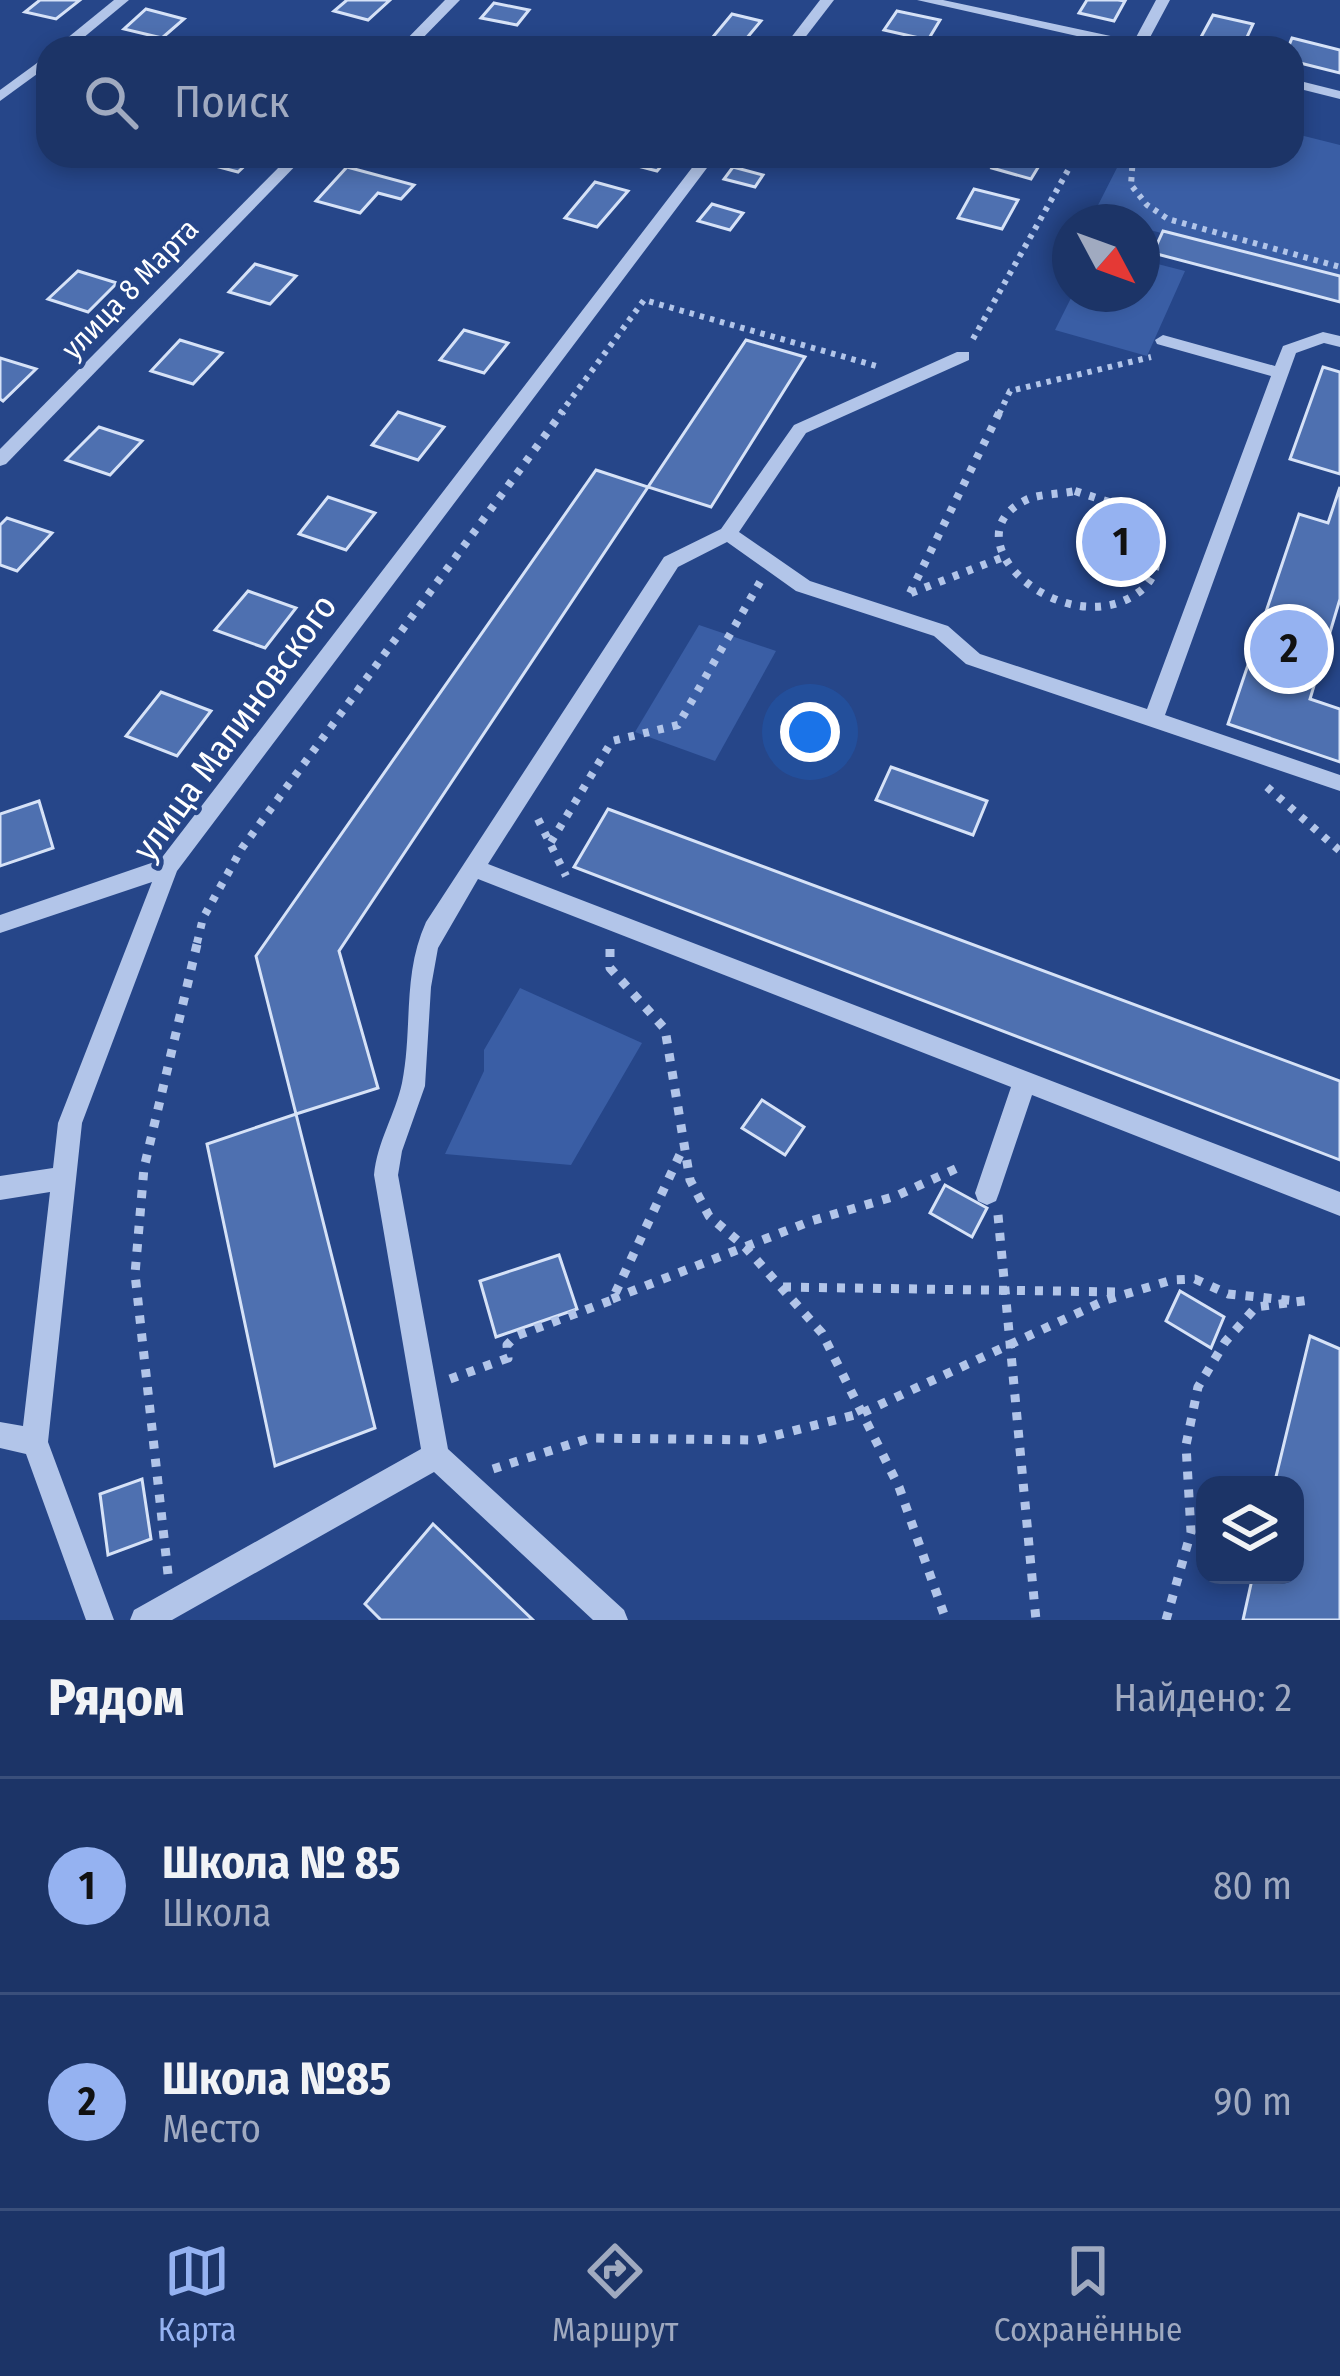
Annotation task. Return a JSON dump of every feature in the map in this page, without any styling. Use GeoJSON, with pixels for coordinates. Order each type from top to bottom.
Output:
{"type":"FeatureCollection","features":[{"type":"Feature","properties":{"kind":"street"},"geometry":{"type":"LineString","coordinates":[[77,36],[122,0]]}},
{"type":"Feature","properties":{"kind":"street"},"geometry":{"type":"LineString","coordinates":[[417,36],[453,0]]}},
{"type":"Feature","properties":{"kind":"street"},"geometry":{"type":"LineString","coordinates":[[799,36],[826,0]]}},
{"type":"Feature","properties":{"kind":"street"},"geometry":{"type":"LineString","coordinates":[[924,0],[1093,36]]}},
{"type":"Feature","properties":{"kind":"street"},"geometry":{"type":"LineString","coordinates":[[1149,36],[1163,0]]}},
{"type":"Feature","properties":{"kind":"street"},"geometry":{"type":"LineString","coordinates":[[0,98],[36,69]]}},
{"type":"Feature","properties":{"kind":"street"},"geometry":{"type":"LineString","coordinates":[[1304,86],[1340,94]]}},
{"type":"Feature","properties":{"kind":"street","name":"улица 8 Марта"},"geometry":{"type":"LineString","coordinates":[[0,460],[286,168]]}},
{"type":"Feature","properties":{"kind":"street","name":"улица Малиновского"},"geometry":{"type":"LineString","coordinates":[[100,1620],[35,1442],[70,1124],[168,867],[700,168]]}},
{"type":"Feature","properties":{"kind":"street"},"geometry":{"type":"LineString","coordinates":[[1153,719],[1289,350],[1323,337],[1340,342]]}},
{"type":"Feature","properties":{"kind":"street"},"geometry":{"type":"LineString","coordinates":[[1163,340],[1281,373]]}},
{"type":"Feature","properties":{"kind":"street"},"geometry":{"type":"LineString","coordinates":[[614,1620],[436,1456],[387,1159],[414,1082],[422,960],[434,929],[671,562],[728,534],[800,429],[963,356]]}},
{"type":"Feature","properties":{"kind":"street"},"geometry":{"type":"LineString","coordinates":[[728,534],[803,586],[941,631],[974,659],[1340,783]]}},
{"type":"Feature","properties":{"kind":"street"},"geometry":{"type":"LineString","coordinates":[[0,924],[168,867]]}},
{"type":"Feature","properties":{"kind":"street"},"geometry":{"type":"LineString","coordinates":[[475,868],[1340,1204]]}},
{"type":"Feature","properties":{"kind":"street"},"geometry":{"type":"LineString","coordinates":[[990,1185],[1025,1082]]}},
{"type":"Feature","properties":{"kind":"street"},"geometry":{"type":"LineString","coordinates":[[0,1188],[64,1178]]}},
{"type":"Feature","properties":{"kind":"street"},"geometry":{"type":"LineString","coordinates":[[0,1435],[35,1442]]}},
{"type":"Feature","properties":{"kind":"street"},"geometry":{"type":"LineString","coordinates":[[144,1620],[436,1456]]}},
{"type":"Feature","properties":{"kind":"path"},"geometry":{"type":"LineString","coordinates":[[963,356],[1069,168]]}},
{"type":"Feature","properties":{"kind":"path"},"geometry":{"type":"LineString","coordinates":[[1132,168],[1131,185],[1162,217],[1184,227],[1340,266]]}},
{"type":"Feature","properties":{"kind":"path"},"geometry":{"type":"LineString","coordinates":[[179,1599],[166,1569],[135,1274],[144,1168],[203,918],[242,848],[644,299],[916,377]]}},
{"type":"Feature","properties":{"kind":"path"},"geometry":{"type":"LineString","coordinates":[[910,593],[1010,391],[1150,358],[1163,340]]}},
{"type":"Feature","properties":{"kind":"path"},"geometry":{"type":"LineString","coordinates":[[1063,491],[1122,505],[1153,535],[1158,553],[1156,571],[1146,587],[1129,598],[1080,606],[1031,590],[1001,558],[1001,523],[1012,509],[1029,498],[1063,491]]}},
{"type":"Feature","properties":{"kind":"path"},"geometry":{"type":"LineString","coordinates":[[870,608],[1001,558]]}},
{"type":"Feature","properties":{"kind":"path"},"geometry":{"type":"LineString","coordinates":[[550,843],[612,741],[678,725],[763,577]]}},
{"type":"Feature","properties":{"kind":"path"},"geometry":{"type":"LineString","coordinates":[[1224,743],[1290,811],[1340,851]]}},
{"type":"Feature","properties":{"kind":"path"},"geometry":{"type":"LineString","coordinates":[[525,790],[582,909]]}},
{"type":"Feature","properties":{"kind":"path"},"geometry":{"type":"LineString","coordinates":[[610,945],[610,968],[665,1029],[690,1180],[709,1216],[745,1247],[822,1334],[899,1487],[946,1620]]}},
{"type":"Feature","properties":{"kind":"path"},"geometry":{"type":"LineString","coordinates":[[423,1389],[508,1358],[507,1345],[516,1336],[745,1247],[896,1196],[958,1169],[1006,1138]]}},
{"type":"Feature","properties":{"kind":"path"},"geometry":{"type":"LineString","coordinates":[[612,1299],[684,1147]]}},
{"type":"Feature","properties":{"kind":"path"},"geometry":{"type":"LineString","coordinates":[[990,1185],[1011,1345],[1036,1620]]}},
{"type":"Feature","properties":{"kind":"path"},"geometry":{"type":"LineString","coordinates":[[464,1481],[536,1452],[590,1438],[758,1440],[862,1413],[1131,1292],[1195,1279],[1239,1295],[1297,1301]]}},
{"type":"Feature","properties":{"kind":"path"},"geometry":{"type":"LineString","coordinates":[[781,1287],[856,1292],[1004,1288],[1131,1292]]}},
{"type":"Feature","properties":{"kind":"path"},"geometry":{"type":"LineString","coordinates":[[1239,1295],[1252,1312]]}},
{"type":"Feature","properties":{"kind":"path"},"geometry":{"type":"LineString","coordinates":[[1166,1620],[1191,1532],[1186,1445],[1198,1388],[1226,1342],[1256,1307],[1311,1300]]}},
{"type":"Feature","properties":{"kind":"shaded area"},"geometry":{"type":"Polygon","coordinates":[[[1304,136],[1340,145],[1340,279],[1160,233],[1160,204],[1099,204],[1117,168],[1304,168],[1304,136]]]}},
{"type":"Feature","properties":{"kind":"shaded area"},"geometry":{"type":"Polygon","coordinates":[[[1160,265],[1185,271],[1147,356],[1055,330],[1064,312],[1160,312],[1160,265]]]}},
{"type":"Feature","properties":{"kind":"shaded area"},"geometry":{"type":"Polygon","coordinates":[[[699,625],[776,651],[715,761],[635,732],[699,625]]]}},
{"type":"Feature","properties":{"kind":"shaded area"},"geometry":{"type":"Polygon","coordinates":[[[520,988],[642,1043],[571,1165],[445,1154],[484,1071],[484,1050],[520,988]]]}},
{"type":"Feature","properties":{"kind":"building"},"geometry":{"type":"Polygon","coordinates":[[[40,0],[80,0],[56,19],[25,12],[40,0]]]}},
{"type":"Feature","properties":{"kind":"building"},"geometry":{"type":"Polygon","coordinates":[[[347,0],[390,0],[368,20],[334,11],[347,0]]]}},
{"type":"Feature","properties":{"kind":"building"},"geometry":{"type":"Polygon","coordinates":[[[1087,0],[1125,1],[1114,21],[1079,13],[1087,0]]]}},
{"type":"Feature","properties":{"kind":"building"},"geometry":{"type":"Polygon","coordinates":[[[494,3],[529,10],[517,25],[481,18],[494,3]]]}},
{"type":"Feature","properties":{"kind":"building"},"geometry":{"type":"Polygon","coordinates":[[[146,9],[184,19],[164,36],[124,29],[146,9]]]}},
{"type":"Feature","properties":{"kind":"building"},"geometry":{"type":"Polygon","coordinates":[[[897,11],[940,20],[930,36],[884,30],[897,11]]]}},
{"type":"Feature","properties":{"kind":"building"},"geometry":{"type":"Polygon","coordinates":[[[732,14],[761,21],[748,36],[714,36],[732,14]]]}},
{"type":"Feature","properties":{"kind":"building"},"geometry":{"type":"Polygon","coordinates":[[[1213,15],[1253,24],[1248,36],[1202,36],[1213,15]]]}},
{"type":"Feature","properties":{"kind":"building"},"geometry":{"type":"Polygon","coordinates":[[[1304,41],[1340,50],[1340,73],[1304,64],[1304,41]]]}},
{"type":"Feature","properties":{"kind":"building"},"geometry":{"type":"Polygon","coordinates":[[[346,168],[414,185],[401,199],[378,193],[360,213],[316,201],[346,168]]]}},
{"type":"Feature","properties":{"kind":"building"},"geometry":{"type":"Polygon","coordinates":[[[732,168],[763,175],[755,187],[724,179],[732,168]]]}},
{"type":"Feature","properties":{"kind":"building"},"geometry":{"type":"Polygon","coordinates":[[[992,168],[1038,168],[1031,179],[992,168]]]}},
{"type":"Feature","properties":{"kind":"building"},"geometry":{"type":"Polygon","coordinates":[[[595,182],[628,191],[597,227],[565,218],[595,182]]]}},
{"type":"Feature","properties":{"kind":"building"},"geometry":{"type":"Polygon","coordinates":[[[974,189],[1018,200],[1002,229],[958,218],[974,189]]]}},
{"type":"Feature","properties":{"kind":"building"},"geometry":{"type":"Polygon","coordinates":[[[712,204],[743,213],[730,230],[698,221],[712,204]]]}},
{"type":"Feature","properties":{"kind":"building"},"geometry":{"type":"Polygon","coordinates":[[[1163,231],[1340,276],[1340,302],[1160,255],[1163,231]]]}},
{"type":"Feature","properties":{"kind":"building"},"geometry":{"type":"Polygon","coordinates":[[[255,264],[296,276],[270,304],[229,292],[255,264]]]}},
{"type":"Feature","properties":{"kind":"building"},"geometry":{"type":"Polygon","coordinates":[[[78,271],[117,283],[88,312],[48,299],[78,271]]]}},
{"type":"Feature","properties":{"kind":"building"},"geometry":{"type":"Polygon","coordinates":[[[464,330],[508,343],[484,373],[440,360],[464,330]]]}},
{"type":"Feature","properties":{"kind":"building"},"geometry":{"type":"Polygon","coordinates":[[[180,340],[222,353],[193,384],[151,371],[180,340]]]}},
{"type":"Feature","properties":{"kind":"building"},"geometry":{"type":"Polygon","coordinates":[[[746,340],[805,357],[711,507],[648,487],[746,340]]]}},
{"type":"Feature","properties":{"kind":"building"},"geometry":{"type":"Polygon","coordinates":[[[0,358],[36,369],[3,401],[0,399],[0,358]]]}},
{"type":"Feature","properties":{"kind":"building"},"geometry":{"type":"Polygon","coordinates":[[[1323,367],[1340,372],[1340,474],[1290,459],[1323,367]]]}},
{"type":"Feature","properties":{"kind":"building"},"geometry":{"type":"Polygon","coordinates":[[[398,412],[444,427],[418,460],[372,445],[398,412]]]}},
{"type":"Feature","properties":{"kind":"building"},"geometry":{"type":"Polygon","coordinates":[[[99,427],[142,441],[110,475],[66,460],[99,427]]]}},
{"type":"Feature","properties":{"kind":"building"},"geometry":{"type":"Polygon","coordinates":[[[596,470],[648,487],[339,951],[378,1088],[296,1114],[256,956],[596,470]]]}},
{"type":"Feature","properties":{"kind":"building"},"geometry":{"type":"Polygon","coordinates":[[[1340,487],[1340,599],[1310,699],[1340,709],[1340,762],[1228,724],[1299,514],[1328,523],[1340,487]]]}},
{"type":"Feature","properties":{"kind":"building"},"geometry":{"type":"Polygon","coordinates":[[[328,497],[375,513],[346,550],[299,534],[328,497]]]}},
{"type":"Feature","properties":{"kind":"building"},"geometry":{"type":"Polygon","coordinates":[[[7,518],[52,533],[17,571],[0,565],[0,525],[7,518]]]}},
{"type":"Feature","properties":{"kind":"building"},"geometry":{"type":"Polygon","coordinates":[[[248,591],[296,608],[265,648],[215,630],[248,591]]]}},
{"type":"Feature","properties":{"kind":"building"},"geometry":{"type":"Polygon","coordinates":[[[161,692],[211,711],[177,756],[126,736],[161,692]]]}},
{"type":"Feature","properties":{"kind":"building"},"geometry":{"type":"Polygon","coordinates":[[[891,767],[987,801],[973,835],[876,800],[891,767]]]}},
{"type":"Feature","properties":{"kind":"building"},"geometry":{"type":"Polygon","coordinates":[[[39,801],[53,848],[0,866],[0,814],[39,801]]]}},
{"type":"Feature","properties":{"kind":"building"},"geometry":{"type":"Polygon","coordinates":[[[608,809],[1340,1081],[1340,1160],[574,867],[608,809]]]}},
{"type":"Feature","properties":{"kind":"building"},"geometry":{"type":"Polygon","coordinates":[[[762,1100],[804,1127],[785,1155],[742,1128],[762,1100]]]}},
{"type":"Feature","properties":{"kind":"building"},"geometry":{"type":"Polygon","coordinates":[[[296,1114],[375,1428],[275,1466],[207,1144],[296,1114]]]}},
{"type":"Feature","properties":{"kind":"building"},"geometry":{"type":"Polygon","coordinates":[[[945,1185],[987,1208],[972,1237],[930,1213],[945,1185]]]}},
{"type":"Feature","properties":{"kind":"building"},"geometry":{"type":"Polygon","coordinates":[[[559,1255],[577,1309],[496,1337],[480,1281],[559,1255]]]}},
{"type":"Feature","properties":{"kind":"building"},"geometry":{"type":"Polygon","coordinates":[[[1180,1291],[1224,1317],[1211,1348],[1166,1321],[1180,1291]]]}},
{"type":"Feature","properties":{"kind":"building"},"geometry":{"type":"Polygon","coordinates":[[[1310,1336],[1340,1349],[1340,1620],[1243,1620],[1251,1584],[1304,1584],[1304,1476],[1276,1476],[1310,1336]]]}},
{"type":"Feature","properties":{"kind":"building"},"geometry":{"type":"Polygon","coordinates":[[[142,1479],[151,1539],[108,1555],[100,1494],[142,1479]]]}},
{"type":"Feature","properties":{"kind":"building"},"geometry":{"type":"Polygon","coordinates":[[[433,1524],[533,1620],[381,1620],[365,1604],[433,1524]]]}},
{"type":"Feature","properties":{"kind":"place","name":"Школа № 85"},"geometry":{"type":"Point","coordinates":[1121,542]}},
{"type":"Feature","properties":{"kind":"place","name":"Школа №85"},"geometry":{"type":"Point","coordinates":[1289,649]}}]}
